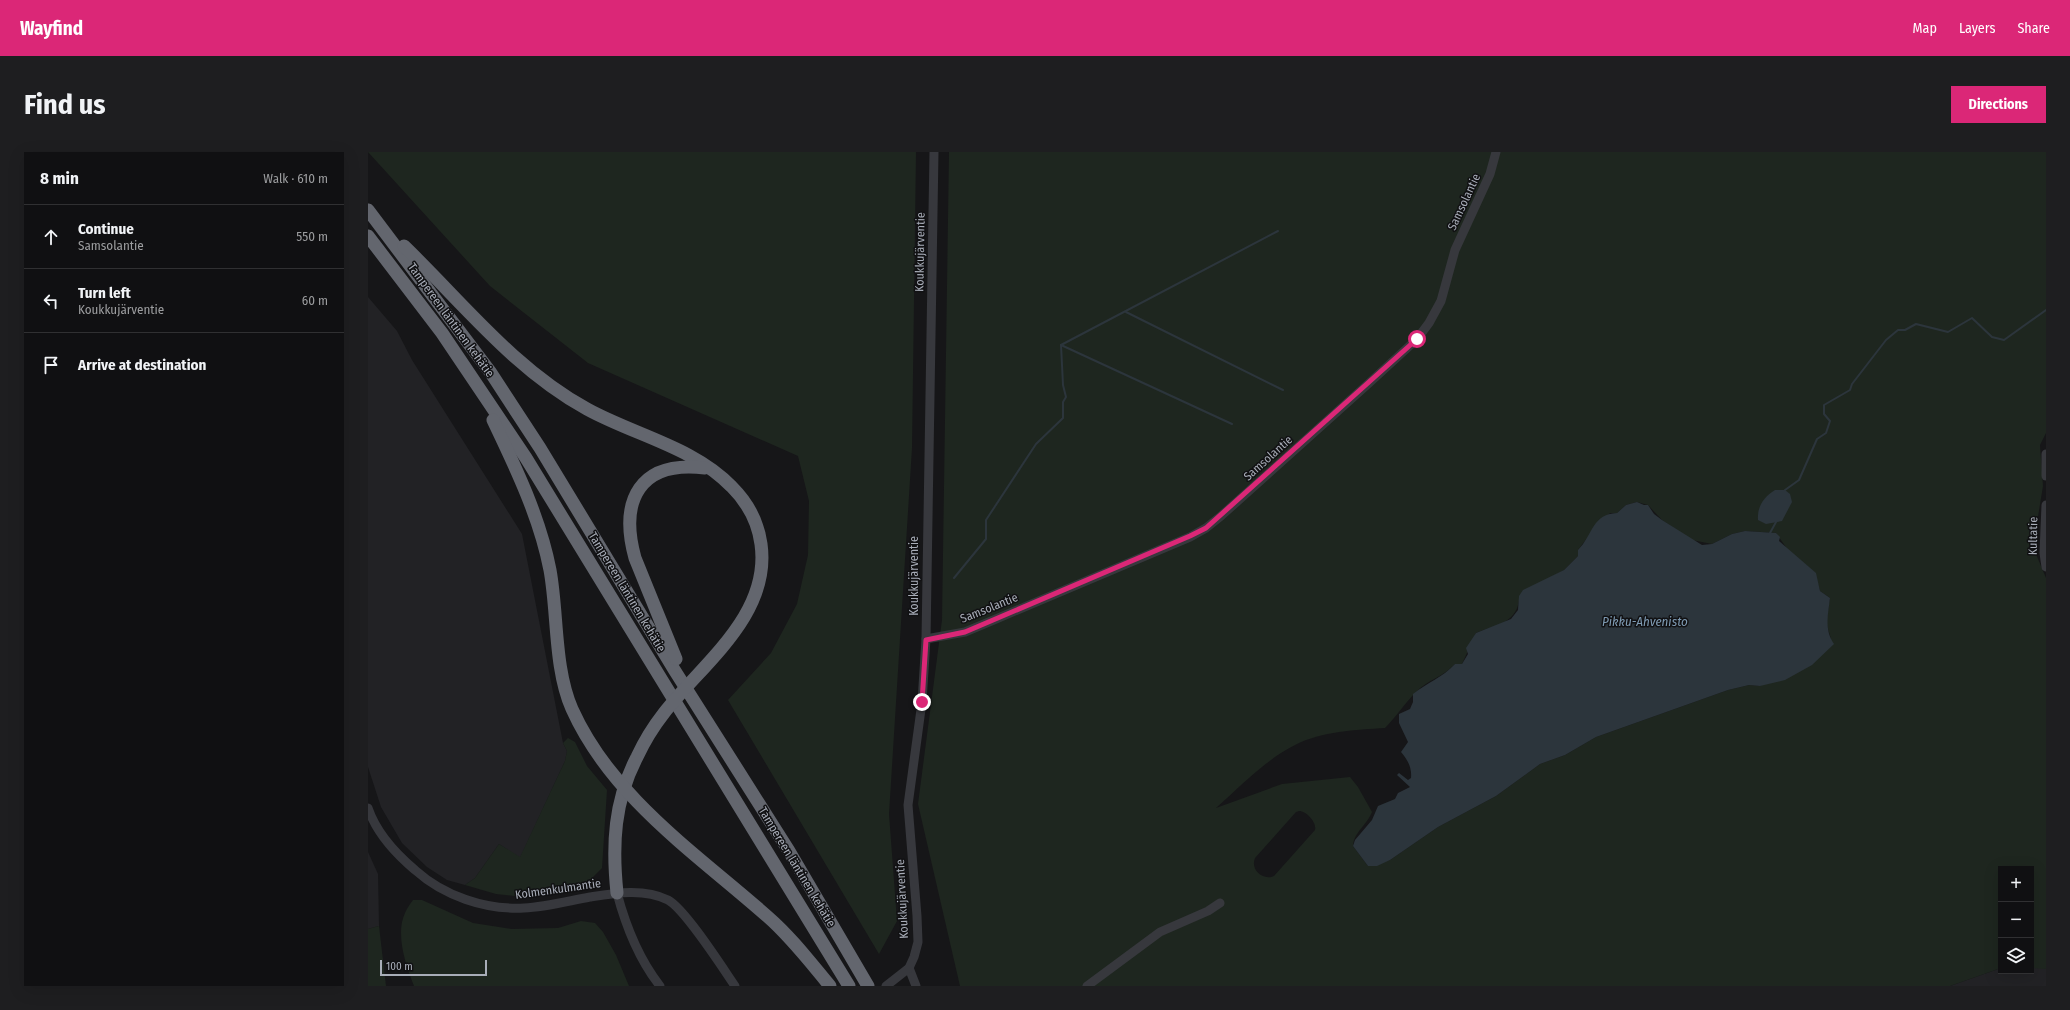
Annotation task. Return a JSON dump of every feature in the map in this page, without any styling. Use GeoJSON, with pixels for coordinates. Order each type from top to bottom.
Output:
{"type":"FeatureCollection","features":[{"type":"Feature","properties":{"kind":"highway","name":"Tampereen läntinen kehätie"},"geometry":{"type":"LineString","coordinates":[[368,210],[377,220],[495,380],[540,448],[677,669],[696,704],[789,851],[868,986]]}},
{"type":"Feature","properties":{"kind":"highway"},"geometry":{"type":"LineString","coordinates":[[377,220],[439,280],[488,331],[535,374],[586,408],[690,456],[710,469],[722,477],[739,494],[755,520],[761,542],[762,558],[758,588],[749,609],[730,637],[663,714],[649,735],[623,787],[614,835],[613,853],[617,893]]}},
{"type":"Feature","properties":{"kind":"highway","name":"Tampereen läntinen kehätie"},"geometry":{"type":"LineString","coordinates":[[368,236],[425,308],[472,375],[526,458],[684,718],[728,785],[849,986]]}},
{"type":"Feature","properties":{"kind":"highway"},"geometry":{"type":"LineString","coordinates":[[472,375],[516,470],[537,521],[550,570],[562,668],[572,708],[591,744],[623,787],[681,844],[788,936],[830,986]]}},
{"type":"Feature","properties":{"kind":"highway"},"geometry":{"type":"LineString","coordinates":[[677,669],[635,558],[629,527],[631,506],[640,489],[658,472],[676,466],[710,469]]}},
{"type":"Feature","properties":{"kind":"street","name":"Koukkujärventie"},"geometry":{"type":"LineString","coordinates":[[886,986],[901,976],[909,968],[918,942],[908,805],[922,702],[926,640],[934,152]]}},
{"type":"Feature","properties":{"kind":"street","name":"Samsolantie"},"geometry":{"type":"LineString","coordinates":[[926,640],[965,632],[996,619],[1190,536],[1206,528],[1221,516],[1417,339],[1429,323],[1441,301],[1455,250],[1490,174],[1496,152]]}},
{"type":"Feature","properties":{"kind":"street"},"geometry":{"type":"LineString","coordinates":[[2046,454],[2046,476]]}},
{"type":"Feature","properties":{"kind":"street","name":"Kultatie"},"geometry":{"type":"LineString","coordinates":[[2046,505],[2044,553],[2046,567]]}},
{"type":"Feature","properties":{"kind":"street","name":"Kolmenkulmantie"},"geometry":{"type":"LineString","coordinates":[[368,811],[392,848],[402,860],[428,882],[457,896],[485,905],[505,908],[525,908],[617,893],[632,941],[644,964],[660,986]]}},
{"type":"Feature","properties":{"kind":"street"},"geometry":{"type":"LineString","coordinates":[[617,893],[642,893],[669,900],[687,919],[735,986]]}},
{"type":"Feature","properties":{"kind":"street"},"geometry":{"type":"LineString","coordinates":[[1088,986],[1160,932],[1208,911],[1220,903]]}},
{"type":"Feature","properties":{"kind":"street"},"geometry":{"type":"LineString","coordinates":[[909,968],[916,986]]}},
{"type":"Feature","properties":{"kind":"shaded area"},"geometry":{"type":"Polygon","coordinates":[[[368,152],[916,152],[912,448],[889,814],[897,921],[879,954],[728,700],[771,653],[797,604],[808,555],[809,501],[798,456],[588,363],[490,286],[368,152]]]}},
{"type":"Feature","properties":{"kind":"shaded area"},"geometry":{"type":"Polygon","coordinates":[[[949,152],[2046,152],[2046,433],[2040,445],[2043,486],[2033,547],[2046,578],[2046,969],[2034,968],[2034,866],[1998,866],[1998,969],[1950,986],[960,986],[918,804],[942,620],[949,152]],[[1637,502],[1626,505],[1617,513],[1610,513],[1591,533],[1578,550],[1578,556],[1564,570],[1545,581],[1519,601],[1517,609],[1509,619],[1503,623],[1476,633],[1462,664],[1455,664],[1420,688],[1385,728],[1328,734],[1305,740],[1284,751],[1263,766],[1216,808],[1282,784],[1350,777],[1358,787],[1372,812],[1358,833],[1353,846],[1368,866],[1390,860],[1438,827],[1496,796],[1540,764],[1565,755],[1596,737],[1728,690],[1749,685],[1760,686],[1831,639],[1826,622],[1830,598],[1820,591],[1815,573],[1788,550],[1776,533],[1745,531],[1732,534],[1712,544],[1692,540],[1662,520],[1648,505],[1637,502]],[[1296,812],[1255,858],[1254,867],[1262,876],[1274,876],[1315,830],[1311,818],[1302,812],[1296,812]]]}},
{"type":"Feature","properties":{"kind":"shaded area"},"geometry":{"type":"Polygon","coordinates":[[[368,297],[397,331],[412,360],[522,534],[563,743],[567,751],[565,761],[520,858],[499,844],[475,878],[465,885],[447,880],[427,867],[402,843],[381,807],[368,767],[368,297]]]}},
{"type":"Feature","properties":{"kind":"shaded area"},"geometry":{"type":"Polygon","coordinates":[[[568,738],[575,742],[587,766],[607,790],[602,868],[588,882],[565,890],[524,897],[496,894],[465,885],[475,878],[499,844],[520,857],[565,761],[567,751],[563,743],[568,738]]]}},
{"type":"Feature","properties":{"kind":"shaded area"},"geometry":{"type":"Polygon","coordinates":[[[368,852],[378,874],[379,926],[368,929],[368,852]]]}},
{"type":"Feature","properties":{"kind":"shaded area"},"geometry":{"type":"Polygon","coordinates":[[[413,900],[422,900],[473,923],[512,929],[558,928],[581,921],[595,923],[603,932],[616,955],[629,986],[414,986],[405,960],[401,940],[402,921],[413,900]]]}},
{"type":"Feature","properties":{"kind":"shaded area"},"geometry":{"type":"Polygon","coordinates":[[[379,926],[386,986],[368,986],[368,929],[379,926]]]}},
{"type":"Feature","properties":{"kind":"shaded area"},"geometry":{"type":"Polygon","coordinates":[[[2046,959],[2046,986],[1950,986],[1998,969],[1998,974],[2034,974],[2034,961],[2046,959]]]}},
{"type":"Feature","properties":{"kind":"water"},"geometry":{"type":"Polygon","coordinates":[[[1775,490],[1785,490],[1790,494],[1792,502],[1782,521],[1766,524],[1758,520],[1760,506],[1762,502],[1775,490]]]}},
{"type":"Feature","properties":{"kind":"water","name":"Pikku-Ahvenisto"},"geometry":{"type":"Polygon","coordinates":[[[1637,502],[1648,505],[1654,514],[1662,520],[1702,545],[1712,544],[1732,534],[1745,531],[1776,533],[1780,537],[1779,541],[1816,573],[1820,591],[1830,598],[1828,627],[1834,644],[1812,665],[1785,680],[1760,686],[1749,685],[1728,690],[1596,737],[1565,755],[1540,764],[1496,796],[1438,827],[1390,860],[1377,866],[1368,866],[1353,846],[1355,840],[1372,820],[1378,806],[1395,799],[1398,793],[1410,787],[1397,775],[1399,773],[1408,780],[1411,778],[1409,764],[1401,752],[1408,742],[1399,723],[1399,714],[1410,709],[1413,702],[1413,694],[1445,673],[1455,664],[1462,664],[1468,654],[1466,648],[1476,633],[1511,619],[1518,610],[1519,596],[1523,590],[1564,570],[1578,556],[1578,550],[1602,517],[1617,513],[1626,505],[1637,502]]]}},
{"type":"Feature","properties":{"kind":"waterway"},"geometry":{"type":"LineString","coordinates":[[1061,345],[1278,231]]}},
{"type":"Feature","properties":{"kind":"waterway"},"geometry":{"type":"LineString","coordinates":[[1785,490],[1799,480],[1817,439],[1826,433],[1830,421],[1824,414],[1824,405],[1850,390],[1852,384],[1886,340],[1898,330],[1905,330],[1916,324],[1948,332],[1972,318],[1992,337],[2004,340],[2046,310]]}},
{"type":"Feature","properties":{"kind":"waterway"},"geometry":{"type":"LineString","coordinates":[[1126,312],[1283,390]]}},
{"type":"Feature","properties":{"kind":"waterway"},"geometry":{"type":"LineString","coordinates":[[1061,345],[1232,424]]}},
{"type":"Feature","properties":{"kind":"waterway"},"geometry":{"type":"LineString","coordinates":[[954,578],[986,539],[986,520],[1036,444],[1063,418],[1063,402],[1066,397],[1063,385],[1061,345]]}},
{"type":"Feature","properties":{"kind":"waterway"},"geometry":{"type":"LineString","coordinates":[[1770,533],[1776,522]]}},
{"type":"Feature","properties":{"kind":"route"},"geometry":{"type":"LineString","coordinates":[[922,702],[926,640],[965,632],[1206,528],[1417,339]]}}]}
